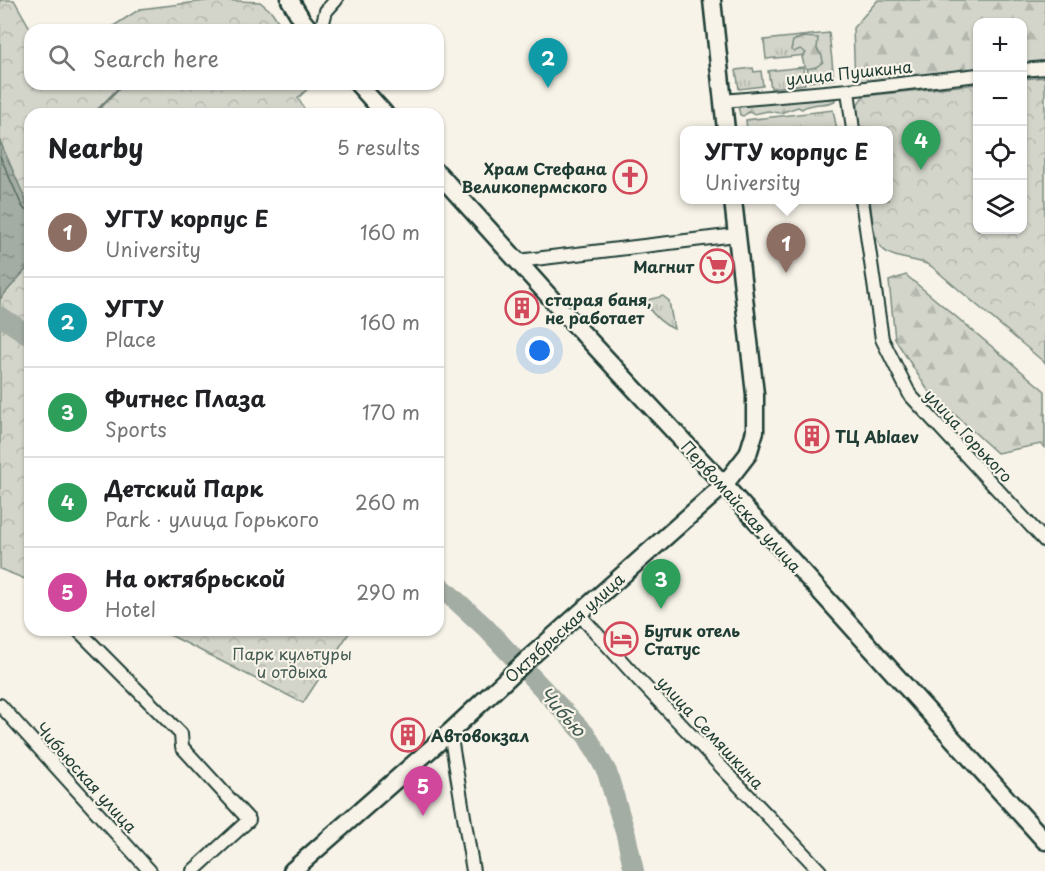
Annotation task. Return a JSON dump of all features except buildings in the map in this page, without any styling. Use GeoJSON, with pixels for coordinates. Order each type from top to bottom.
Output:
{"type":"FeatureCollection","features":[{"type":"Feature","properties":{"kind":"main road"},"geometry":{"type":"LineString","coordinates":[[290,0],[305,24]]}},
{"type":"Feature","properties":{"kind":"main road"},"geometry":{"type":"LineString","coordinates":[[712,0],[726,126]]}},
{"type":"Feature","properties":{"kind":"main road"},"geometry":{"type":"LineString","coordinates":[[363,90],[379,108]]}},
{"type":"Feature","properties":{"kind":"main road","name":"Первомайская улица"},"geometry":{"type":"LineString","coordinates":[[444,179],[1045,841]]}},
{"type":"Feature","properties":{"kind":"main road","name":"Октябрьская улица"},"geometry":{"type":"LineString","coordinates":[[291,871],[450,732],[528,659],[724,485],[748,454],[755,431],[755,394],[733,204]]}},
{"type":"Feature","properties":{"kind":"street"},"geometry":{"type":"LineString","coordinates":[[323,24],[326,11],[336,0]]}},
{"type":"Feature","properties":{"kind":"street"},"geometry":{"type":"LineString","coordinates":[[1027,70],[1045,68]]}},
{"type":"Feature","properties":{"kind":"street","name":"улица Пушкина"},"geometry":{"type":"LineString","coordinates":[[723,101],[973,76]]}},
{"type":"Feature","properties":{"kind":"street"},"geometry":{"type":"LineString","coordinates":[[848,90],[852,126]]}},
{"type":"Feature","properties":{"kind":"street","name":"улица Горького"},"geometry":{"type":"LineString","coordinates":[[863,204],[882,339],[910,395],[1045,542]]}},
{"type":"Feature","properties":{"kind":"street"},"geometry":{"type":"LineString","coordinates":[[518,261],[736,235]]}},
{"type":"Feature","properties":{"kind":"street","name":"улица Семяшкина"},"geometry":{"type":"LineString","coordinates":[[579,614],[820,871]]}},
{"type":"Feature","properties":{"kind":"street"},"geometry":{"type":"LineString","coordinates":[[84,636],[181,734],[182,747],[249,820],[193,871]]}},
{"type":"Feature","properties":{"kind":"street","name":"Чибьюская улица"},"geometry":{"type":"LineString","coordinates":[[0,705],[150,871]]}},
{"type":"Feature","properties":{"kind":"street"},"geometry":{"type":"LineString","coordinates":[[450,732],[473,871]]}},
{"type":"Feature","properties":{"kind":"green space"},"geometry":{"type":"Polygon","coordinates":[[[0,0],[14,0],[28,24],[24,24],[24,90],[307,90],[298,98],[304,108],[24,108],[24,579],[0,569],[0,0]]]}},
{"type":"Feature","properties":{"kind":"green space"},"geometry":{"type":"Polygon","coordinates":[[[214,0],[260,2],[272,12],[280,24],[116,24],[140,9],[214,0]]]}},
{"type":"Feature","properties":{"kind":"green space"},"geometry":{"type":"Polygon","coordinates":[[[878,0],[1045,0],[1045,62],[1027,64],[1027,18],[973,18],[973,69],[855,82],[853,28],[878,0]]]}},
{"type":"Feature","properties":{"kind":"green space"},"geometry":{"type":"Polygon","coordinates":[[[829,33],[834,79],[809,82],[806,55],[766,59],[764,40],[829,33]]]}},
{"type":"Feature","properties":{"kind":"green space"},"geometry":{"type":"Polygon","coordinates":[[[802,37],[818,38],[817,49],[823,62],[816,67],[807,69],[802,57],[806,53],[800,49],[794,52],[791,50],[793,41],[802,37]]]}},
{"type":"Feature","properties":{"kind":"green space"},"geometry":{"type":"Polygon","coordinates":[[[803,67],[805,84],[771,88],[768,71],[803,67]]]}},
{"type":"Feature","properties":{"kind":"green space"},"geometry":{"type":"Polygon","coordinates":[[[753,68],[754,72],[761,71],[763,86],[739,89],[736,70],[753,68]]]}},
{"type":"Feature","properties":{"kind":"green space"},"geometry":{"type":"Polygon","coordinates":[[[1045,77],[1045,363],[931,266],[887,253],[881,247],[875,233],[870,204],[893,204],[893,126],[859,126],[858,103],[864,96],[973,84],[973,234],[1027,234],[1027,79],[1045,77]]]}},
{"type":"Feature","properties":{"kind":"green space"},"geometry":{"type":"Polygon","coordinates":[[[828,96],[835,96],[835,101],[802,109],[798,107],[780,113],[768,111],[754,114],[749,112],[743,116],[740,115],[738,106],[740,103],[810,97],[824,99],[828,96]]]}},
{"type":"Feature","properties":{"kind":"green space"},"geometry":{"type":"Polygon","coordinates":[[[833,110],[836,126],[747,126],[746,120],[833,110]]]}},
{"type":"Feature","properties":{"kind":"green space"},"geometry":{"type":"Polygon","coordinates":[[[906,275],[1045,391],[1045,448],[1041,444],[997,453],[927,389],[895,339],[889,281],[906,275]]]}},
{"type":"Feature","properties":{"kind":"green space"},"geometry":{"type":"Polygon","coordinates":[[[663,296],[669,301],[674,329],[658,319],[646,304],[648,300],[663,296]]]}},
{"type":"Feature","properties":{"kind":"green space","name":"Парк культуры и отдыха"},"geometry":{"type":"Polygon","coordinates":[[[171,636],[347,636],[303,703],[171,636]]]}},
{"type":"Feature","properties":{"kind":"water"},"geometry":{"type":"Polygon","coordinates":[[[0,141],[24,196],[24,272],[0,299],[0,141]]]}},
{"type":"Feature","properties":{"kind":"waterway"},"geometry":{"type":"LineString","coordinates":[[100,108],[117,90]]}},
{"type":"Feature","properties":{"kind":"waterway","name":"Чибью"},"geometry":{"type":"LineString","coordinates":[[0,316],[24,332]]}},
{"type":"Feature","properties":{"kind":"waterway","name":"Чибью"},"geometry":{"type":"LineString","coordinates":[[444,589],[485,627],[587,736],[607,772],[634,871]]}},
{"type":"Feature","properties":{"kind":"place","name":"УГТУ"},"geometry":{"type":"Point","coordinates":[548,88]}},
{"type":"Feature","properties":{"kind":"place","name":"Детский Парк"},"geometry":{"type":"Point","coordinates":[921,170]}},
{"type":"Feature","properties":{"kind":"place","name":"Храм Стефана Великопермского"},"geometry":{"type":"Point","coordinates":[630,177]}},
{"type":"Feature","properties":{"kind":"place","name":"Магнит"},"geometry":{"type":"Point","coordinates":[717,266]}},
{"type":"Feature","properties":{"kind":"place","name":"УГТУ корпус Е"},"geometry":{"type":"Point","coordinates":[786,273]}},
{"type":"Feature","properties":{"kind":"place","name":"старая баня, не работает"},"geometry":{"type":"Point","coordinates":[522,308]}},
{"type":"Feature","properties":{"kind":"place","name":"ТЦ Ablaev"},"geometry":{"type":"Point","coordinates":[812,436]}},
{"type":"Feature","properties":{"kind":"place","name":"Фитнес Плаза"},"geometry":{"type":"Point","coordinates":[661,609]}},
{"type":"Feature","properties":{"kind":"place","name":"Бутик отель Статус"},"geometry":{"type":"Point","coordinates":[621,639]}},
{"type":"Feature","properties":{"kind":"place","name":"Автовокзал"},"geometry":{"type":"Point","coordinates":[408,735]}},
{"type":"Feature","properties":{"kind":"place","name":"На октябрьской"},"geometry":{"type":"Point","coordinates":[423,816]}}]}
